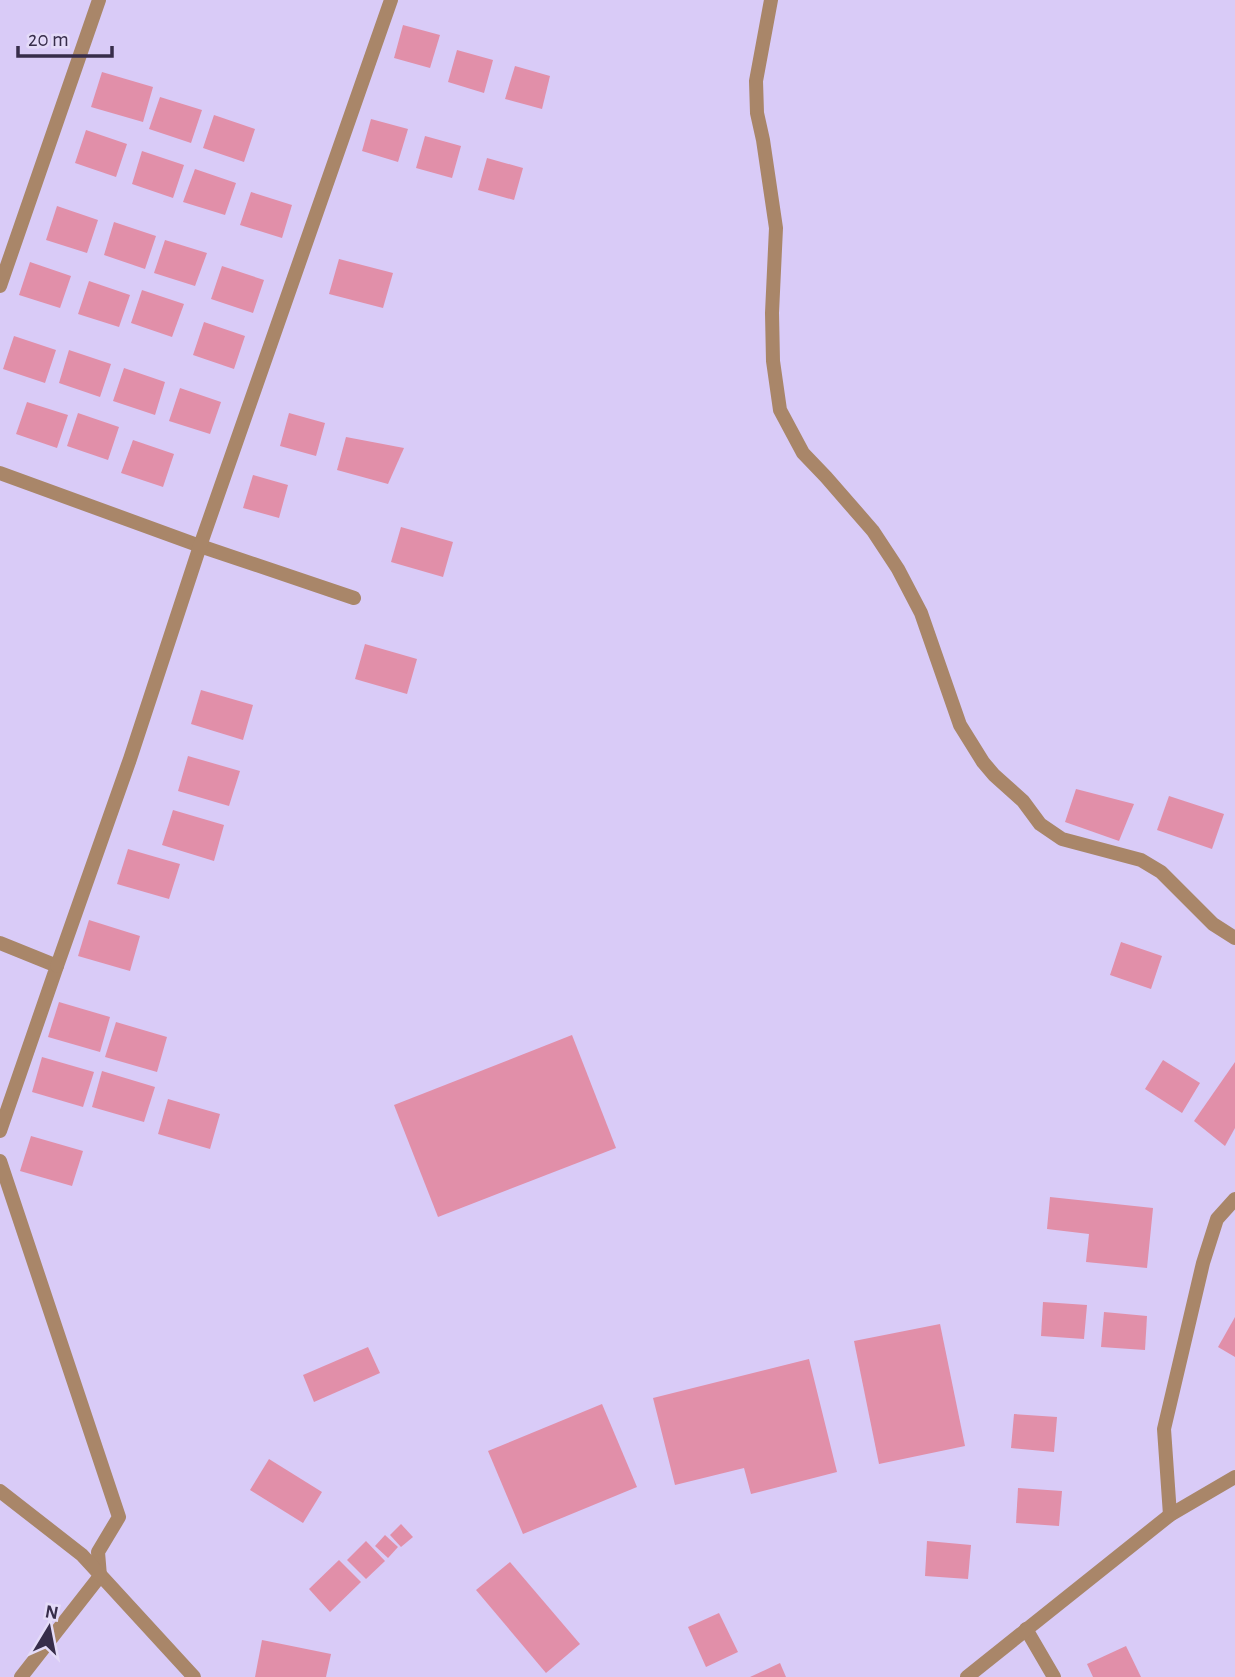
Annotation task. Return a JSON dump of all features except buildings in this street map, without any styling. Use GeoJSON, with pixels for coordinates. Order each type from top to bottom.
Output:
{"type":"FeatureCollection","features":[{"type":"Feature","properties":{"kind":"street"},"geometry":{"type":"LineString","coordinates":[[0,286],[99,0]]}},
{"type":"Feature","properties":{"kind":"street"},"geometry":{"type":"LineString","coordinates":[[0,1131],[139,732],[200,545],[391,0]]}},
{"type":"Feature","properties":{"kind":"street"},"geometry":{"type":"LineString","coordinates":[[771,0],[756,81],[757,113],[776,228],[772,313],[773,361],[779,410],[803,453],[873,531],[898,569],[921,613],[960,725],[994,775],[1023,802],[1040,824],[1062,839],[1141,860],[1161,872],[1213,924],[1235,938]]}},
{"type":"Feature","properties":{"kind":"street"},"geometry":{"type":"LineString","coordinates":[[0,473],[354,598]]}},
{"type":"Feature","properties":{"kind":"street"},"geometry":{"type":"LineString","coordinates":[[0,943],[57,966]]}},
{"type":"Feature","properties":{"kind":"street"},"geometry":{"type":"LineString","coordinates":[[0,1161],[119,1517],[98,1552],[100,1576],[21,1677]]}},
{"type":"Feature","properties":{"kind":"street"},"geometry":{"type":"LineString","coordinates":[[1170,1515],[1164,1429],[1203,1263],[1217,1219],[1235,1199]]}},
{"type":"Feature","properties":{"kind":"street"},"geometry":{"type":"LineString","coordinates":[[967,1677],[1170,1515],[1235,1477]]}},
{"type":"Feature","properties":{"kind":"street"},"geometry":{"type":"LineString","coordinates":[[0,1491],[82,1555],[194,1677]]}},
{"type":"Feature","properties":{"kind":"street"},"geometry":{"type":"LineString","coordinates":[[1026,1629],[1054,1677]]}}]}
